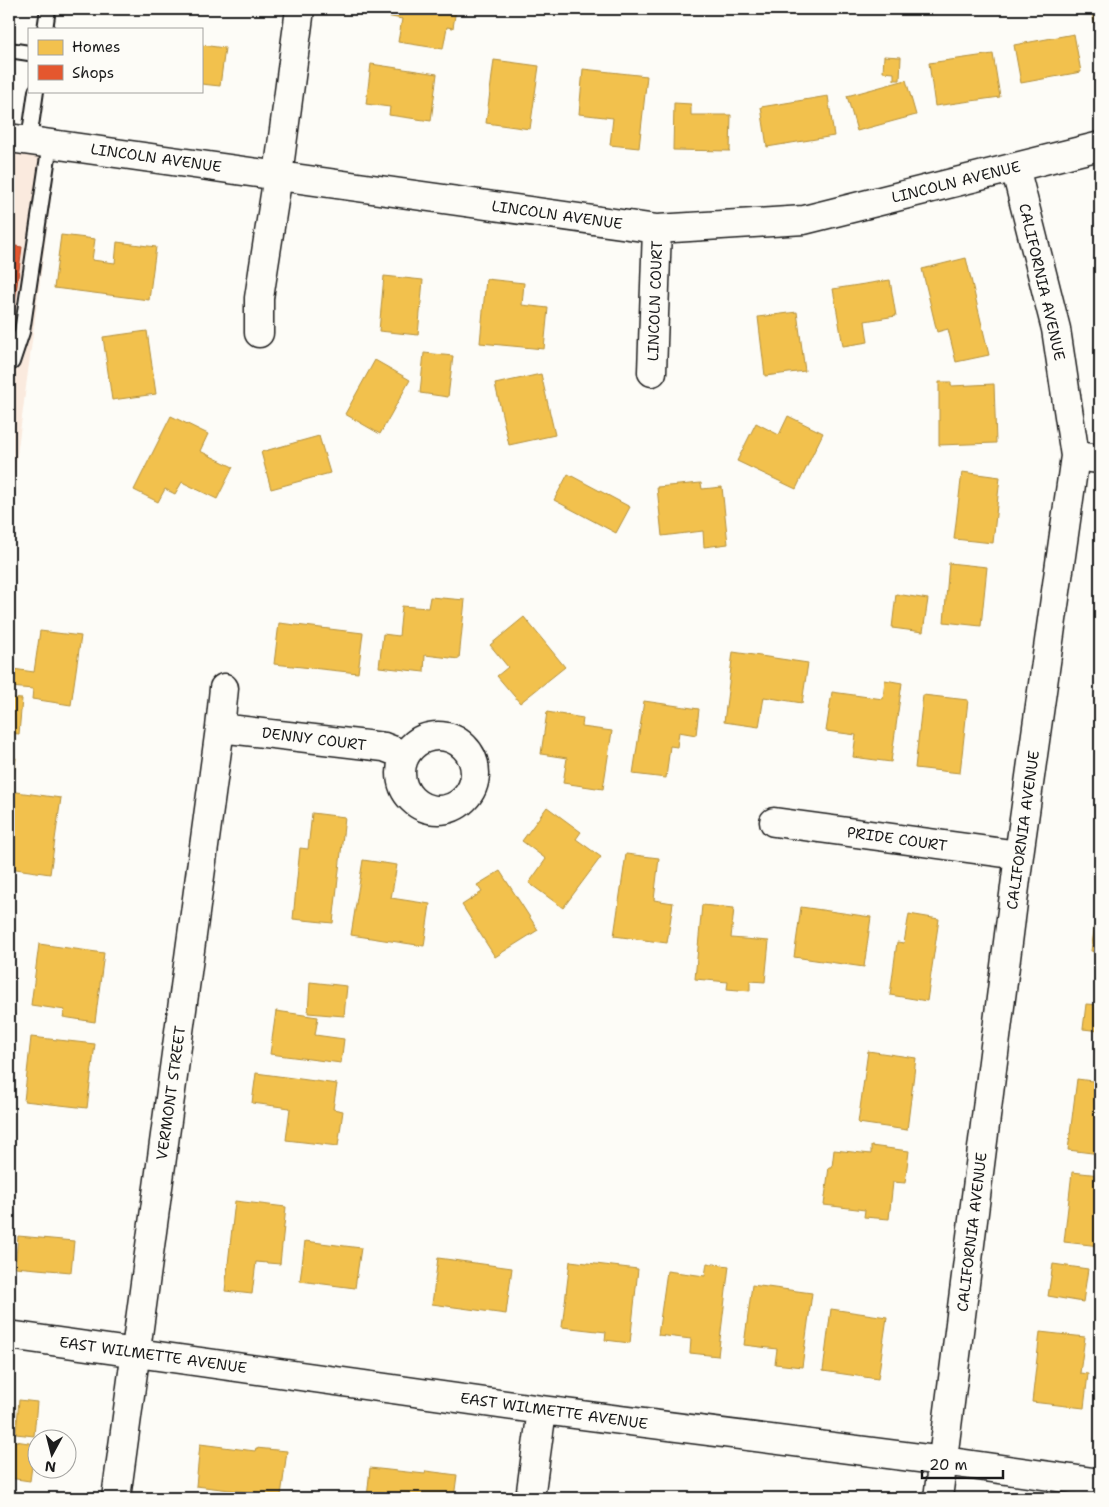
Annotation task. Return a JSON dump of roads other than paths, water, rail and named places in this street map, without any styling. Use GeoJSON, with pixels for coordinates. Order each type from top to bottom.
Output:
{"type":"FeatureCollection","features":[{"type":"Feature","properties":{"kind":"street"},"geometry":{"type":"LineString","coordinates":[[259,333],[259,298],[300,9]]}},
{"type":"Feature","properties":{"kind":"street","name":"LINCOLN AVENUE"},"geometry":{"type":"LineString","coordinates":[[29,140],[657,229],[804,220],[1100,146]]}},
{"type":"Feature","properties":{"kind":"street","name":"CALIFORNIA AVENUE"},"geometry":{"type":"LineString","coordinates":[[938,1498],[1019,855],[1088,458],[1015,167]]}},
{"type":"Feature","properties":{"kind":"street","name":"LINCOLN COURT"},"geometry":{"type":"LineString","coordinates":[[652,372],[657,229]]}},
{"type":"Feature","properties":{"kind":"street","name":"VERMONT STREET"},"geometry":{"type":"LineString","coordinates":[[116,1498],[224,688]]}},
{"type":"Feature","properties":{"kind":"street","name":"DENNY COURT"},"geometry":{"type":"LineString","coordinates":[[220,728],[384,747],[405,755]]}},
{"type":"Feature","properties":{"kind":"street","name":"PRIDE COURT"},"geometry":{"type":"LineString","coordinates":[[774,822],[1019,855]]}},
{"type":"Feature","properties":{"kind":"street","name":"EAST WILMETTE AVENUE"},"geometry":{"type":"LineString","coordinates":[[9,1335],[542,1410],[1100,1483]]}},
{"type":"Feature","properties":{"kind":"street"},"geometry":{"type":"LineString","coordinates":[[530,1498],[542,1410]]}},
{"type":"Feature","properties":{"kind":"lane"},"geometry":{"type":"LineString","coordinates":[[45,28],[48,9]]}},
{"type":"Feature","properties":{"kind":"lane"},"geometry":{"type":"LineString","coordinates":[[9,50],[28,53]]}},
{"type":"Feature","properties":{"kind":"lane"},"geometry":{"type":"LineString","coordinates":[[10,362],[22,332],[29,140],[36,92]]}}]}
